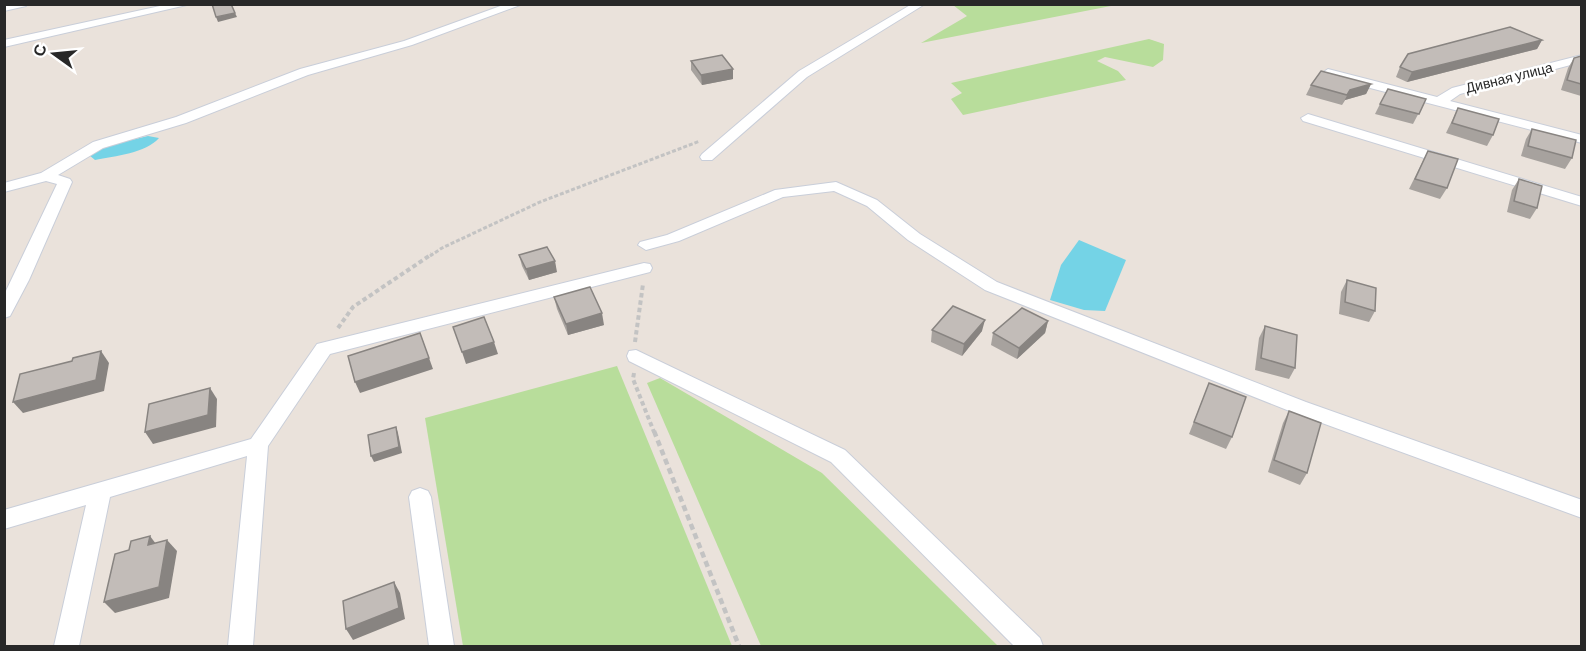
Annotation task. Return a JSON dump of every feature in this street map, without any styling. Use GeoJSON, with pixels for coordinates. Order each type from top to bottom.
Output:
{"type":"FeatureCollection","features":[{"type":"Feature","properties":{"kind":"street"},"geometry":{"type":"LineString","coordinates":[[4,8],[22,4]]}},
{"type":"Feature","properties":{"kind":"street"},"geometry":{"type":"LineString","coordinates":[[4,44],[186,4]]}},
{"type":"Feature","properties":{"kind":"street"},"geometry":{"type":"LineString","coordinates":[[4,188],[46,176],[98,145],[181,120],[304,72],[408,43],[518,4]]}},
{"type":"Feature","properties":{"kind":"street"},"geometry":{"type":"LineString","coordinates":[[707,157],[803,74],[920,4]]}},
{"type":"Feature","properties":{"kind":"street","name":"Дивная улица"},"geometry":{"type":"LineString","coordinates":[[1439,102],[1456,90],[1581,58]]}},
{"type":"Feature","properties":{"kind":"street"},"geometry":{"type":"LineString","coordinates":[[1328,73],[1581,139]]}},
{"type":"Feature","properties":{"kind":"street"},"geometry":{"type":"LineString","coordinates":[[1308,118],[1581,202]]}},
{"type":"Feature","properties":{"kind":"street"},"geometry":{"type":"LineString","coordinates":[[4,312],[21,280],[64,182],[46,176]]}},
{"type":"Feature","properties":{"kind":"street"},"geometry":{"type":"LineString","coordinates":[[646,245],[673,238],[780,193],[836,186],[872,203],[914,237],[991,286],[1299,407],[1581,509]]}},
{"type":"Feature","properties":{"kind":"street"},"geometry":{"type":"LineString","coordinates":[[241,646],[258,445],[324,349],[644,268]]}},
{"type":"Feature","properties":{"kind":"street"},"geometry":{"type":"LineString","coordinates":[[636,356],[838,456],[1031,646]]}},
{"type":"Feature","properties":{"kind":"street"},"geometry":{"type":"LineString","coordinates":[[4,520],[258,445]]}},
{"type":"Feature","properties":{"kind":"street"},"geometry":{"type":"LineString","coordinates":[[66,646],[100,493]]}},
{"type":"Feature","properties":{"kind":"street"},"geometry":{"type":"LineString","coordinates":[[420,496],[442,646]]}},
{"type":"Feature","properties":{"kind":"path"},"geometry":{"type":"LineString","coordinates":[[324,349],[352,307],[442,248],[540,202],[706,138]]}},
{"type":"Feature","properties":{"kind":"path"},"geometry":{"type":"LineString","coordinates":[[644,268],[635,329],[636,356],[633,379],[738,646]]}},
{"type":"Feature","properties":{"kind":"green space"},"geometry":{"type":"Polygon","coordinates":[[[953,5],[1116,5],[921,43],[967,16],[953,5]]]}},
{"type":"Feature","properties":{"kind":"green space"},"geometry":{"type":"Polygon","coordinates":[[[1149,39],[1164,44],[1163,60],[1153,67],[1105,57],[1097,61],[1118,71],[1126,80],[963,115],[951,99],[962,93],[951,83],[1149,39]]]}},
{"type":"Feature","properties":{"kind":"green space"},"geometry":{"type":"Polygon","coordinates":[[[617,366],[732,646],[463,646],[425,418],[617,366]]]}},
{"type":"Feature","properties":{"kind":"green space"},"geometry":{"type":"Polygon","coordinates":[[[660,378],[822,473],[998,646],[761,646],[647,383],[660,378]]]}},
{"type":"Feature","properties":{"kind":"water"},"geometry":{"type":"Polygon","coordinates":[[[148,136],[159,138],[146,147],[130,153],[95,160],[89,155],[110,145],[148,136]]]}},
{"type":"Feature","properties":{"kind":"water"},"geometry":{"type":"Polygon","coordinates":[[[1079,240],[1126,260],[1105,311],[1084,310],[1050,300],[1061,265],[1079,240]]]}},
{"type":"Feature","properties":{"kind":"building"},"geometry":{"type":"Polygon","coordinates":[[[212,4],[231,4],[235,13],[216,17],[212,4]]]}},
{"type":"Feature","properties":{"kind":"building"},"geometry":{"type":"Polygon","coordinates":[[[1510,27],[1542,40],[1412,72],[1400,67],[1408,54],[1510,27]]]}},
{"type":"Feature","properties":{"kind":"building"},"geometry":{"type":"Polygon","coordinates":[[[722,55],[733,69],[701,75],[691,61],[722,55]]]}},
{"type":"Feature","properties":{"kind":"building"},"geometry":{"type":"Polygon","coordinates":[[[1581,56],[1581,84],[1567,80],[1574,58],[1581,56]]]}},
{"type":"Feature","properties":{"kind":"building"},"geometry":{"type":"Polygon","coordinates":[[[1321,71],[1371,84],[1350,90],[1347,95],[1311,85],[1321,71]]]}},
{"type":"Feature","properties":{"kind":"building"},"geometry":{"type":"Polygon","coordinates":[[[1388,89],[1426,99],[1419,114],[1380,104],[1388,89]]]}},
{"type":"Feature","properties":{"kind":"building"},"geometry":{"type":"Polygon","coordinates":[[[1458,108],[1499,119],[1493,135],[1452,123],[1458,108]]]}},
{"type":"Feature","properties":{"kind":"building"},"geometry":{"type":"Polygon","coordinates":[[[1532,129],[1576,140],[1572,158],[1528,146],[1532,129]]]}},
{"type":"Feature","properties":{"kind":"building"},"geometry":{"type":"Polygon","coordinates":[[[1428,151],[1458,159],[1447,188],[1415,179],[1428,151]]]}},
{"type":"Feature","properties":{"kind":"building"},"geometry":{"type":"Polygon","coordinates":[[[1519,179],[1542,186],[1537,208],[1514,201],[1519,179]]]}},
{"type":"Feature","properties":{"kind":"building"},"geometry":{"type":"Polygon","coordinates":[[[547,247],[555,261],[526,269],[519,255],[547,247]]]}},
{"type":"Feature","properties":{"kind":"building"},"geometry":{"type":"Polygon","coordinates":[[[1347,280],[1376,288],[1375,311],[1345,302],[1347,280]]]}},
{"type":"Feature","properties":{"kind":"building"},"geometry":{"type":"Polygon","coordinates":[[[590,287],[602,313],[566,324],[554,297],[590,287]]]}},
{"type":"Feature","properties":{"kind":"building"},"geometry":{"type":"Polygon","coordinates":[[[953,306],[985,320],[964,344],[932,330],[953,306]]]}},
{"type":"Feature","properties":{"kind":"building"},"geometry":{"type":"Polygon","coordinates":[[[1022,308],[1048,321],[1019,348],[993,333],[1022,308]]]}},
{"type":"Feature","properties":{"kind":"building"},"geometry":{"type":"Polygon","coordinates":[[[484,317],[494,342],[462,352],[453,327],[484,317]]]}},
{"type":"Feature","properties":{"kind":"building"},"geometry":{"type":"Polygon","coordinates":[[[1265,326],[1297,335],[1295,368],[1261,358],[1265,326]]]}},
{"type":"Feature","properties":{"kind":"building"},"geometry":{"type":"Polygon","coordinates":[[[420,333],[429,358],[355,382],[348,356],[420,333]]]}},
{"type":"Feature","properties":{"kind":"building"},"geometry":{"type":"Polygon","coordinates":[[[101,351],[96,380],[13,402],[20,374],[101,351]]]}},
{"type":"Feature","properties":{"kind":"building"},"geometry":{"type":"Polygon","coordinates":[[[1209,383],[1246,397],[1232,437],[1194,422],[1209,383]]]}},
{"type":"Feature","properties":{"kind":"building"},"geometry":{"type":"Polygon","coordinates":[[[210,388],[208,415],[145,432],[149,404],[210,388]]]}},
{"type":"Feature","properties":{"kind":"building"},"geometry":{"type":"Polygon","coordinates":[[[1289,411],[1321,423],[1307,473],[1274,460],[1289,411]]]}},
{"type":"Feature","properties":{"kind":"building"},"geometry":{"type":"Polygon","coordinates":[[[396,427],[399,447],[371,456],[368,435],[396,427]]]}},
{"type":"Feature","properties":{"kind":"building"},"geometry":{"type":"Polygon","coordinates":[[[150,536],[148,545],[167,540],[159,587],[104,602],[115,554],[129,550],[131,541],[150,536]]]}},
{"type":"Feature","properties":{"kind":"building"},"geometry":{"type":"Polygon","coordinates":[[[394,582],[399,608],[346,629],[343,601],[394,582]]]}}]}
